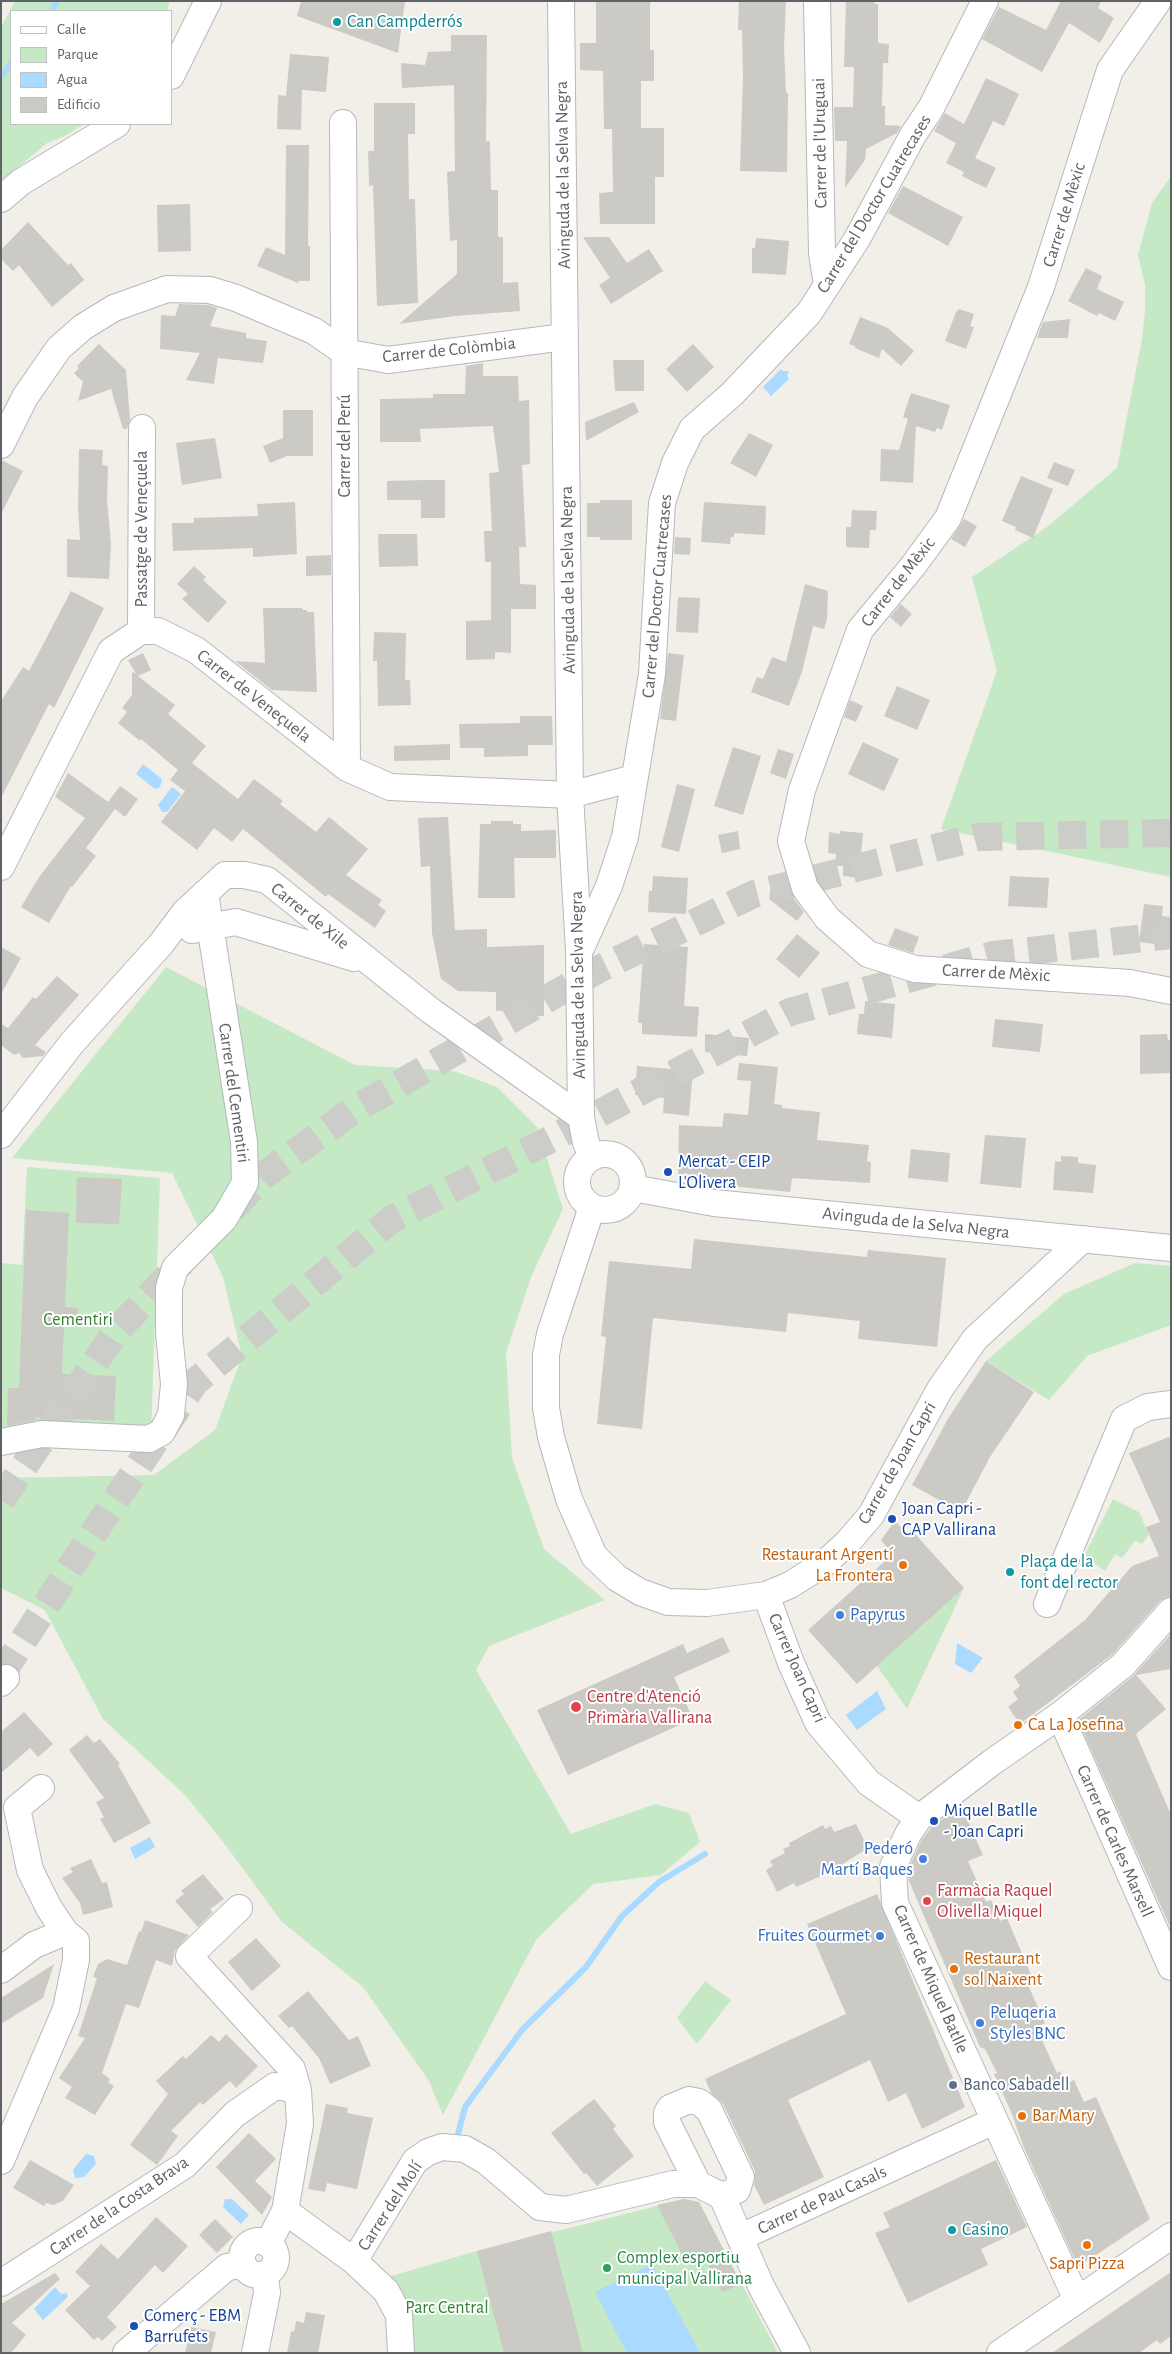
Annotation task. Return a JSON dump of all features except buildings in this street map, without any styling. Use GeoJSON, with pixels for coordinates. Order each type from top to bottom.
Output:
{"type":"FeatureCollection","features":[{"type":"Feature","properties":{"kind":"street"},"geometry":{"type":"LineString","coordinates":[[172,74],[208,1]]}},
{"type":"Feature","properties":{"kind":"street","name":"Avinguda de la Selva Negra"},"geometry":{"type":"LineString","coordinates":[[561,1],[570,795],[579,951],[580,1117],[586,1143],[593,1157]]}},
{"type":"Feature","properties":{"kind":"street","name":"Carrer de l'Uruguai"},"geometry":{"type":"LineString","coordinates":[[817,1],[822,253],[827,285]]}},
{"type":"Feature","properties":{"kind":"street","name":"Carrer del Doctor Cuatrecases"},"geometry":{"type":"LineString","coordinates":[[579,951],[609,886],[625,838],[652,674],[662,503],[674,463],[692,429],[732,394],[809,313],[857,239],[913,135],[931,108],[985,1]]}},
{"type":"Feature","properties":{"kind":"street","name":"Carrer de Mèxic"},"geometry":{"type":"LineString","coordinates":[[1158,1],[1110,70],[1041,287],[948,518],[913,566],[860,630],[802,790],[791,842],[805,888],[828,918],[868,954],[915,969],[1130,983],[1171,991]]}},
{"type":"Feature","properties":{"kind":"street","name":"Carrer del Perú"},"geometry":{"type":"LineString","coordinates":[[343,123],[347,768]]}},
{"type":"Feature","properties":{"kind":"street"},"geometry":{"type":"LineString","coordinates":[[1,199],[21,182],[115,125]]}},
{"type":"Feature","properties":{"kind":"street","name":"Carrer de Colòmbia"},"geometry":{"type":"LineString","coordinates":[[1,445],[25,397],[59,348],[83,326],[106,312],[147,295],[168,289],[210,290],[236,298],[314,331],[344,352],[388,360],[564,337]]}},
{"type":"Feature","properties":{"kind":"street","name":"Passatge de Veneçuela"},"geometry":{"type":"LineString","coordinates":[[141,630],[142,428]]}},
{"type":"Feature","properties":{"kind":"street"},"geometry":{"type":"LineString","coordinates":[[1,867],[111,652],[141,630]]}},
{"type":"Feature","properties":{"kind":"street","name":"Carrer de Veneçuela"},"geometry":{"type":"LineString","coordinates":[[141,630],[158,632],[196,650],[347,768],[390,787],[570,795],[634,778]]}},
{"type":"Feature","properties":{"kind":"street","name":"Carrer de Xile"},"geometry":{"type":"LineString","coordinates":[[1,1135],[72,1043],[161,944],[185,912],[225,875],[244,875],[267,880],[431,1012],[580,1117]]}},
{"type":"Feature","properties":{"kind":"street","name":"Carrer del Cementiri"},"geometry":{"type":"LineString","coordinates":[[1,1442],[42,1434],[149,1438],[162,1432],[172,1415],[174,1384],[169,1333],[169,1288],[175,1268],[224,1219],[245,1183],[244,1142],[205,893]]}},
{"type":"Feature","properties":{"kind":"street","name":"Carrer de Xile"},"geometry":{"type":"LineString","coordinates":[[161,944],[188,930],[236,922],[367,962]]}},
{"type":"Feature","properties":{"kind":"street"},"geometry":{"type":"LineString","coordinates":[[608,1154],[623,1160],[632,1172],[633,1188],[629,1197],[617,1207],[607,1210],[592,1207],[581,1196],[577,1181],[582,1167],[593,1157],[608,1154]]}},
{"type":"Feature","properties":{"kind":"street","name":"Avinguda de la Selva Negra"},"geometry":{"type":"LineString","coordinates":[[633,1188],[714,1203],[1171,1248]]}},
{"type":"Feature","properties":{"kind":"street","name":"Carrer de Joan Capri"},"geometry":{"type":"LineString","coordinates":[[592,1207],[550,1334],[545,1376],[546,1408],[551,1437],[568,1499],[594,1556],[617,1578],[640,1592],[668,1602],[707,1603],[766,1595],[790,1585],[818,1567],[848,1542],[871,1515],[881,1499],[956,1363],[975,1340],[1083,1239]]}},
{"type":"Feature","properties":{"kind":"street"},"geometry":{"type":"LineString","coordinates":[[1047,1604],[1124,1419],[1148,1407],[1171,1404]]}},
{"type":"Feature","properties":{"kind":"street","name":"Carrer Joan Capri"},"geometry":{"type":"LineString","coordinates":[[766,1595],[791,1663],[818,1723],[869,1783],[919,1818]]}},
{"type":"Feature","properties":{"kind":"street","name":"Carrer de Miquel Batlle"},"geometry":{"type":"LineString","coordinates":[[1077,2300],[895,1903],[893,1867],[908,1834],[919,1818],[991,1763],[1060,1715],[1123,1665],[1171,1611]]}},
{"type":"Feature","properties":{"kind":"street","name":"Carrer de Carles Marsell"},"geometry":{"type":"LineString","coordinates":[[1060,1715],[1171,1967]]}},
{"type":"Feature","properties":{"kind":"street"},"geometry":{"type":"LineString","coordinates":[[1,2161],[66,2009],[76,1950],[76,1941],[65,1932],[49,1908],[30,1870],[17,1808],[41,1788]]}},
{"type":"Feature","properties":{"kind":"street"},"geometry":{"type":"LineString","coordinates":[[126,2353],[227,2267],[272,2270],[276,2262],[274,2250],[268,2244],[285,2210],[300,2124],[298,2090],[292,2069],[189,1956],[239,1908]]}},
{"type":"Feature","properties":{"kind":"street"},"geometry":{"type":"LineString","coordinates":[[1,1970],[34,1945],[65,1932]]}},
{"type":"Feature","properties":{"kind":"street","name":"Carrer de la Costa Brava"},"geometry":{"type":"LineString","coordinates":[[1,2283],[185,2165],[235,2114],[275,2086],[298,2090]]}},
{"type":"Feature","properties":{"kind":"street"},"geometry":{"type":"LineString","coordinates":[[689,2100],[699,2102],[709,2110],[741,2177],[737,2190],[722,2196],[685,2184],[667,2122],[667,2113],[670,2108],[689,2100]]}},
{"type":"Feature","properties":{"kind":"street","name":"Carrer de Pau Casals"},"geometry":{"type":"LineString","coordinates":[[796,2353],[761,2286],[741,2237],[994,2121]]}},
{"type":"Feature","properties":{"kind":"street","name":"Carrer del Molí"},"geometry":{"type":"LineString","coordinates":[[354,2261],[415,2161],[428,2152],[442,2147],[464,2149],[486,2161],[540,2207],[566,2210],[685,2184]]}},
{"type":"Feature","properties":{"kind":"street"},"geometry":{"type":"LineString","coordinates":[[722,2196],[741,2237]]}},
{"type":"Feature","properties":{"kind":"street"},"geometry":{"type":"LineString","coordinates":[[285,2210],[354,2261],[386,2291],[399,2315],[401,2353]]}},
{"type":"Feature","properties":{"kind":"street"},"geometry":{"type":"LineString","coordinates":[[1000,2353],[1171,2236]]}},
{"type":"Feature","properties":{"kind":"street"},"geometry":{"type":"LineString","coordinates":[[254,2270],[267,2293],[255,2353]]}},
{"type":"Feature","properties":{"kind":"green space"},"geometry":{"type":"Polygon","coordinates":[[[15,1],[170,1],[167,10],[10,10],[15,1]]]}},
{"type":"Feature","properties":{"kind":"green space"},"geometry":{"type":"Polygon","coordinates":[[[10,10],[10,125],[82,125],[65,136],[47,143],[1,182],[1,27],[10,10]]]}},
{"type":"Feature","properties":{"kind":"green space"},"geometry":{"type":"Polygon","coordinates":[[[1171,176],[1171,877],[941,829],[997,671],[972,577],[1047,527],[1117,468],[1142,339],[1145,312],[1145,285],[1138,255],[1152,203],[1171,176]]]}},
{"type":"Feature","properties":{"kind":"green space"},"geometry":{"type":"Polygon","coordinates":[[[166,967],[355,1065],[454,1071],[497,1087],[537,1127],[563,1209],[531,1277],[506,1353],[512,1458],[544,1549],[605,1600],[489,1646],[476,1670],[571,1834],[655,1804],[689,1813],[700,1842],[661,1875],[593,1884],[536,1940],[443,2115],[429,2081],[363,1987],[282,1922],[227,1847],[186,1796],[103,1719],[45,1610],[1,1588],[1,1478],[154,1475],[215,1430],[242,1356],[223,1277],[172,1173],[12,1158],[166,967]]]}},
{"type":"Feature","properties":{"kind":"green space","name":"Cementiri"},"geometry":{"type":"Polygon","coordinates":[[[27,1167],[160,1178],[151,1435],[1,1435],[1,1263],[22,1265],[27,1167]]]}},
{"type":"Feature","properties":{"kind":"green space"},"geometry":{"type":"Polygon","coordinates":[[[1135,1263],[1171,1266],[1171,1325],[1087,1356],[1049,1400],[986,1361],[1064,1294],[1135,1263]]]}},
{"type":"Feature","properties":{"kind":"green space"},"geometry":{"type":"Polygon","coordinates":[[[1113,1499],[1139,1512],[1149,1534],[1142,1544],[1135,1541],[1122,1558],[1115,1554],[1105,1571],[1084,1556],[1113,1499]]]}},
{"type":"Feature","properties":{"kind":"green space"},"geometry":{"type":"Polygon","coordinates":[[[964,1588],[907,1709],[877,1666],[964,1588]]]}},
{"type":"Feature","properties":{"kind":"green space"},"geometry":{"type":"Polygon","coordinates":[[[705,1981],[731,2000],[697,2044],[677,2018],[705,1981]]]}},
{"type":"Feature","properties":{"kind":"green space","name":"Complex esportiu municipal Vallirana"},"geometry":{"type":"Polygon","coordinates":[[[685,2199],[699,2202],[778,2353],[408,2353],[401,2307],[391,2276],[477,2251],[685,2199]]]}},
{"type":"Feature","properties":{"kind":"water"},"geometry":{"type":"Polygon","coordinates":[[[781,369],[789,371],[787,376],[789,379],[771,396],[763,387],[781,369]]]}},
{"type":"Feature","properties":{"kind":"water"},"geometry":{"type":"Polygon","coordinates":[[[143,764],[162,779],[160,787],[155,789],[136,774],[143,764]]]}},
{"type":"Feature","properties":{"kind":"water"},"geometry":{"type":"Polygon","coordinates":[[[172,787],[181,794],[167,812],[162,812],[158,805],[172,787]]]}},
{"type":"Feature","properties":{"kind":"water"},"geometry":{"type":"Polygon","coordinates":[[[957,1643],[983,1658],[971,1673],[955,1664],[957,1643]]]}},
{"type":"Feature","properties":{"kind":"water"},"geometry":{"type":"Polygon","coordinates":[[[877,1691],[886,1709],[857,1730],[846,1715],[877,1691]]]}},
{"type":"Feature","properties":{"kind":"water"},"geometry":{"type":"Polygon","coordinates":[[[150,1837],[155,1847],[135,1859],[130,1848],[150,1837]]]}},
{"type":"Feature","properties":{"kind":"water"},"geometry":{"type":"Polygon","coordinates":[[[86,2154],[94,2156],[96,2164],[84,2177],[75,2178],[73,2170],[86,2154]]]}},
{"type":"Feature","properties":{"kind":"water"},"geometry":{"type":"Polygon","coordinates":[[[225,2199],[232,2199],[249,2215],[241,2224],[223,2207],[225,2199]]]}},
{"type":"Feature","properties":{"kind":"water"},"geometry":{"type":"Polygon","coordinates":[[[652,2264],[700,2353],[627,2353],[595,2292],[652,2264]]]}},
{"type":"Feature","properties":{"kind":"water"},"geometry":{"type":"Polygon","coordinates":[[[55,2287],[61,2294],[67,2293],[68,2297],[43,2320],[34,2309],[55,2287]]]}},
{"type":"Feature","properties":{"kind":"waterway"},"geometry":{"type":"LineString","coordinates":[[52,10],[57,1]]}},
{"type":"Feature","properties":{"kind":"waterway"},"geometry":{"type":"LineString","coordinates":[[1,76],[10,65]]}},
{"type":"Feature","properties":{"kind":"waterway"},"geometry":{"type":"LineString","coordinates":[[458,2134],[465,2107],[522,2030],[586,1967],[622,1916],[659,1882],[705,1854]]}},
{"type":"Feature","properties":{"kind":"tunnel"},"geometry":{"type":"LineString","coordinates":[[232,1209],[263,1176],[352,1111],[597,970],[754,894],[978,837],[1171,833]]}},
{"type":"Feature","properties":{"kind":"tunnel"},"geometry":{"type":"LineString","coordinates":[[1,1675],[76,1559],[195,1382],[392,1219],[555,1137],[790,1012],[993,955],[1171,935]]}},
{"type":"Feature","properties":{"kind":"tunnel"},"geometry":{"type":"LineString","coordinates":[[1,1500],[117,1330],[182,1262]]}},
{"type":"Feature","properties":{"kind":"place","name":"Can Campderrós"},"geometry":{"type":"Point","coordinates":[337,22]}},
{"type":"Feature","properties":{"kind":"place","name":"Mercat - CEIP L'Olivera"},"geometry":{"type":"Point","coordinates":[668,1172]}},
{"type":"Feature","properties":{"kind":"place","name":"Joan Capri - CAP Vallirana"},"geometry":{"type":"Point","coordinates":[892,1519]}},
{"type":"Feature","properties":{"kind":"place","name":"Restaurant Argentí La Frontera"},"geometry":{"type":"Point","coordinates":[903,1565]}},
{"type":"Feature","properties":{"kind":"place","name":"Plaça de la font del rector"},"geometry":{"type":"Point","coordinates":[1010,1572]}},
{"type":"Feature","properties":{"kind":"place","name":"Papyrus"},"geometry":{"type":"Point","coordinates":[840,1615]}},
{"type":"Feature","properties":{"kind":"place","name":"Centre d'Atenció Primària Vallirana"},"geometry":{"type":"Point","coordinates":[576,1707]}},
{"type":"Feature","properties":{"kind":"place","name":"Ca La Josefina"},"geometry":{"type":"Point","coordinates":[1018,1725]}},
{"type":"Feature","properties":{"kind":"place","name":"Miquel Batlle - Joan Capri"},"geometry":{"type":"Point","coordinates":[934,1821]}},
{"type":"Feature","properties":{"kind":"place","name":"Pederó Martí Baques"},"geometry":{"type":"Point","coordinates":[923,1859]}},
{"type":"Feature","properties":{"kind":"place","name":"Farmàcia Raquel Olivella Miquel"},"geometry":{"type":"Point","coordinates":[927,1901]}},
{"type":"Feature","properties":{"kind":"place","name":"Fruites Gourmet"},"geometry":{"type":"Point","coordinates":[880,1936]}},
{"type":"Feature","properties":{"kind":"place","name":"Restaurant sol Naixent"},"geometry":{"type":"Point","coordinates":[954,1969]}},
{"type":"Feature","properties":{"kind":"place","name":"Peluqeria Styles BNC"},"geometry":{"type":"Point","coordinates":[980,2023]}},
{"type":"Feature","properties":{"kind":"place","name":"Banco Sabadell"},"geometry":{"type":"Point","coordinates":[953,2085]}},
{"type":"Feature","properties":{"kind":"place","name":"Bar Mary"},"geometry":{"type":"Point","coordinates":[1022,2116]}},
{"type":"Feature","properties":{"kind":"place","name":"Casino"},"geometry":{"type":"Point","coordinates":[952,2230]}},
{"type":"Feature","properties":{"kind":"place","name":"Sapri Pizza"},"geometry":{"type":"Point","coordinates":[1087,2245]}},
{"type":"Feature","properties":{"kind":"place","name":"Complex esportiu municipal Vallirana"},"geometry":{"type":"Point","coordinates":[607,2268]}},
{"type":"Feature","properties":{"kind":"place","name":"Comerç - EBM Barrufets"},"geometry":{"type":"Point","coordinates":[134,2326]}},
{"type":"Feature","properties":{"kind":"park label","name":"Parc Central"},"geometry":{"type":"Point","coordinates":[447,2308]}}]}
